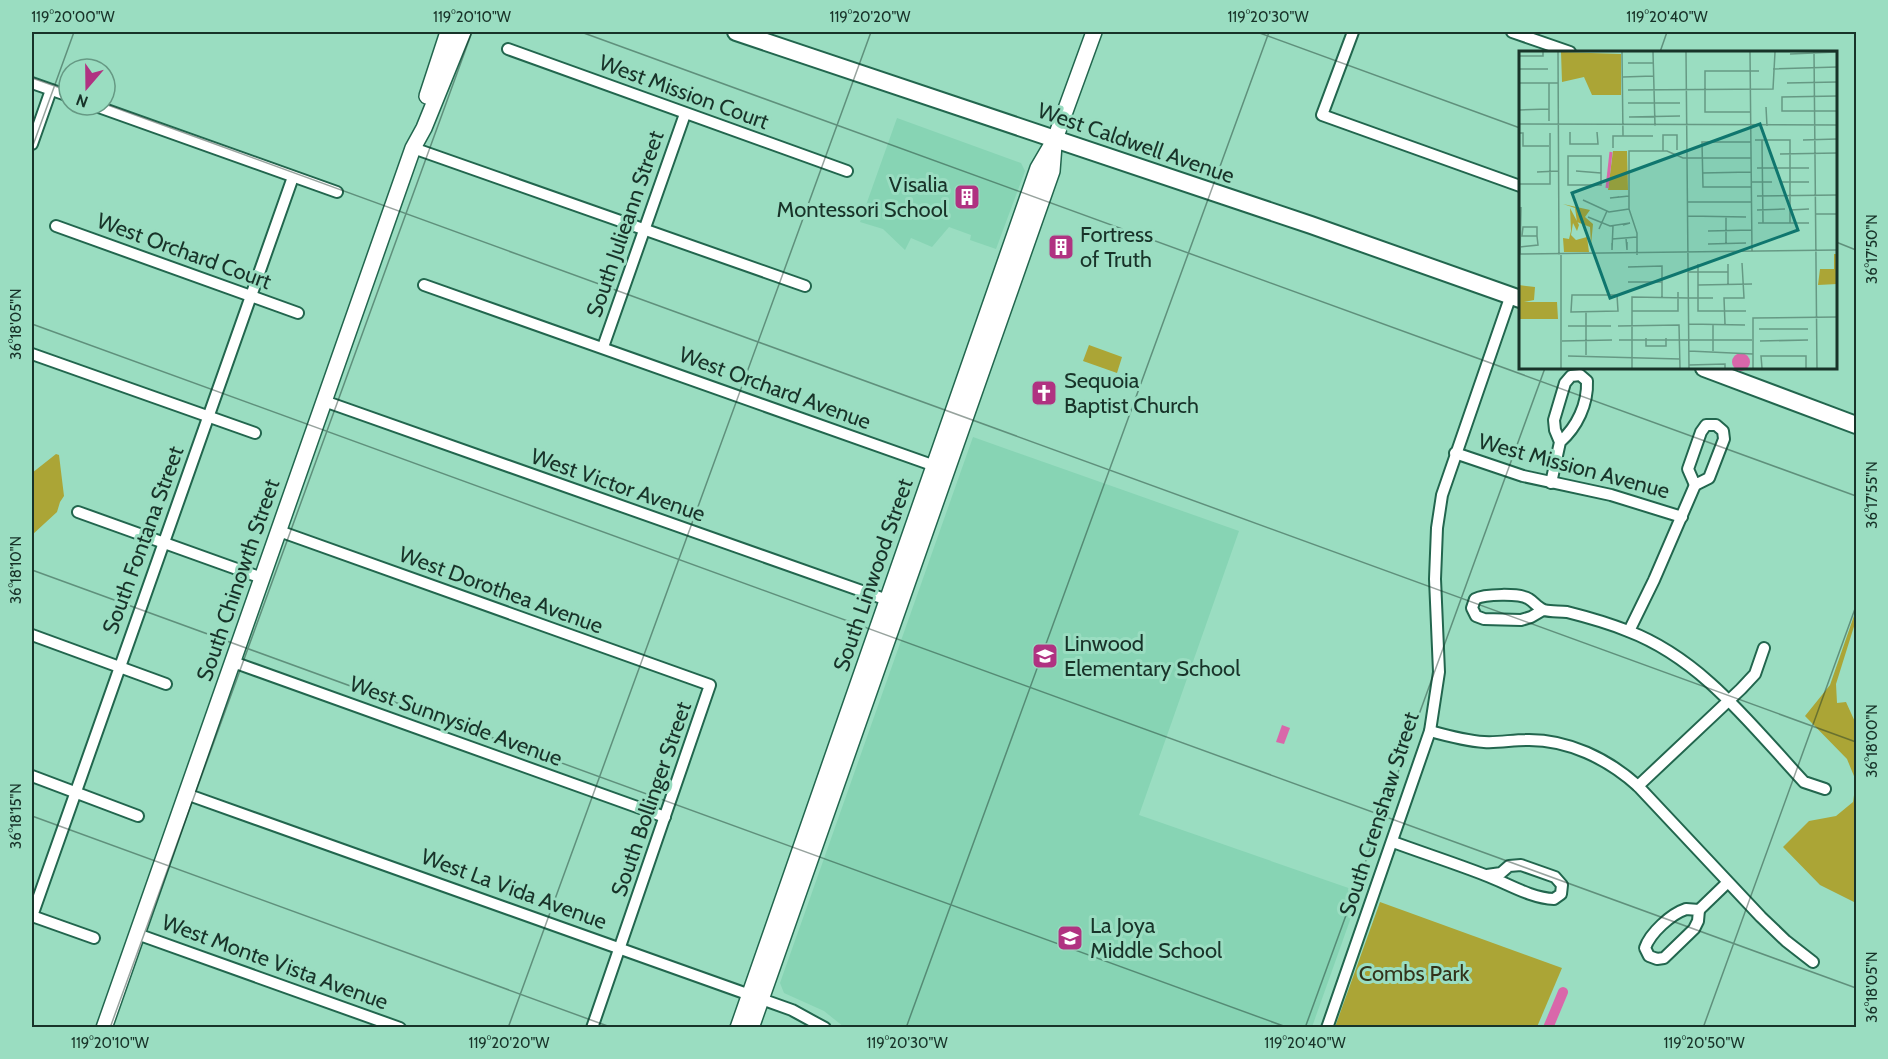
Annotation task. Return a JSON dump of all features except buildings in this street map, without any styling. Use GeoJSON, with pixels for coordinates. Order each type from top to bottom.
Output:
{"type":"FeatureCollection","features":[{"type":"Feature","properties":{"kind":"main road","name":"West Caldwell Avenue"},"geometry":{"type":"LineString","coordinates":[[736,32],[1516,297]]}},
{"type":"Feature","properties":{"kind":"main road"},"geometry":{"type":"LineString","coordinates":[[1707,369],[1857,425]]}},
{"type":"Feature","properties":{"kind":"street","name":"South Chinowth Street"},"geometry":{"type":"LineString","coordinates":[[413,148],[417,125],[448,32]]}},
{"type":"Feature","properties":{"kind":"street","name":"South Chinowth Street"},"geometry":{"type":"LineString","coordinates":[[104,1028],[413,148],[424,128],[463,32]]}},
{"type":"Feature","properties":{"kind":"street","name":"South Linwood Street"},"geometry":{"type":"LineString","coordinates":[[738,1028],[755,997],[820,831],[935,466],[1038,168],[1055,139],[1094,32]]}},
{"type":"Feature","properties":{"kind":"street"},"geometry":{"type":"LineString","coordinates":[[1353,32],[1322,115],[1519,185]]}},
{"type":"Feature","properties":{"kind":"street"},"geometry":{"type":"LineString","coordinates":[[1512,32],[1567,51]]}},
{"type":"Feature","properties":{"kind":"street","name":"West Mission Court"},"geometry":{"type":"LineString","coordinates":[[508,49],[847,171]]}},
{"type":"Feature","properties":{"kind":"street"},"geometry":{"type":"LineString","coordinates":[[32,83],[57,92]]}},
{"type":"Feature","properties":{"kind":"street"},"geometry":{"type":"LineString","coordinates":[[32,144],[51,90]]}},
{"type":"Feature","properties":{"kind":"street"},"geometry":{"type":"LineString","coordinates":[[117,114],[337,192]]}},
{"type":"Feature","properties":{"kind":"street","name":"South Julieann Street"},"geometry":{"type":"LineString","coordinates":[[603,347],[685,114]]}},
{"type":"Feature","properties":{"kind":"street","name":"South Linwood Street"},"geometry":{"type":"LineString","coordinates":[[751,1028],[755,997],[844,726],[894,602],[922,540],[1052,171],[1055,139]]}},
{"type":"Feature","properties":{"kind":"street"},"geometry":{"type":"LineString","coordinates":[[413,148],[805,286]]}},
{"type":"Feature","properties":{"kind":"street","name":"South Fontana Street"},"geometry":{"type":"LineString","coordinates":[[32,916],[118,666],[293,177]]}},
{"type":"Feature","properties":{"kind":"street","name":"West Orchard Court"},"geometry":{"type":"LineString","coordinates":[[56,225],[298,312]]}},
{"type":"Feature","properties":{"kind":"street"},"geometry":{"type":"LineString","coordinates":[[424,285],[603,347]]}},
{"type":"Feature","properties":{"kind":"street","name":"South Crenshaw Street"},"geometry":{"type":"LineString","coordinates":[[1327,1028],[1430,731],[1439,672],[1435,579],[1437,528],[1442,495],[1455,453],[1516,297]]}},
{"type":"Feature","properties":{"kind":"street","name":"West Orchard Avenue"},"geometry":{"type":"LineString","coordinates":[[603,347],[935,466]]}},
{"type":"Feature","properties":{"kind":"street"},"geometry":{"type":"LineString","coordinates":[[32,354],[255,433]]}},
{"type":"Feature","properties":{"kind":"street"},"geometry":{"type":"LineString","coordinates":[[1551,483],[1560,442],[1576,426],[1587,390],[1587,381],[1580,375],[1571,376],[1565,383],[1554,420],[1560,442]]}},
{"type":"Feature","properties":{"kind":"street","name":"West Victor Avenue"},"geometry":{"type":"LineString","coordinates":[[324,401],[894,602]]}},
{"type":"Feature","properties":{"kind":"street"},"geometry":{"type":"LineString","coordinates":[[1629,631],[1695,485],[1709,478],[1724,439],[1723,431],[1716,425],[1706,426],[1701,432],[1688,469],[1695,485]]}},
{"type":"Feature","properties":{"kind":"street","name":"West Mission Avenue"},"geometry":{"type":"LineString","coordinates":[[1455,453],[1523,476],[1611,495],[1682,517]]}},
{"type":"Feature","properties":{"kind":"street"},"geometry":{"type":"LineString","coordinates":[[922,540],[927,508],[938,477],[935,466]]}},
{"type":"Feature","properties":{"kind":"street"},"geometry":{"type":"LineString","coordinates":[[78,512],[262,578]]}},
{"type":"Feature","properties":{"kind":"street","name":"West Dorothea Avenue"},"geometry":{"type":"LineString","coordinates":[[279,531],[710,685]]}},
{"type":"Feature","properties":{"kind":"street"},"geometry":{"type":"LineString","coordinates":[[1543,610],[1532,617],[1521,620],[1484,619],[1476,616],[1472,608],[1476,599],[1482,596],[1521,596],[1528,598],[1543,610],[1565,612],[1629,631],[1656,644],[1685,662],[1730,701],[1804,782],[1825,789]]}},
{"type":"Feature","properties":{"kind":"street"},"geometry":{"type":"LineString","coordinates":[[32,635],[166,684]]}},
{"type":"Feature","properties":{"kind":"street"},"geometry":{"type":"LineString","coordinates":[[1638,786],[1730,701],[1755,674],[1764,648]]}},
{"type":"Feature","properties":{"kind":"street","name":"West Sunnyside Avenue"},"geometry":{"type":"LineString","coordinates":[[233,662],[665,817]]}},
{"type":"Feature","properties":{"kind":"street","name":"South Bollinger Street"},"geometry":{"type":"LineString","coordinates":[[592,1028],[710,685]]}},
{"type":"Feature","properties":{"kind":"street"},"geometry":{"type":"LineString","coordinates":[[820,831],[817,820],[841,747],[844,726]]}},
{"type":"Feature","properties":{"kind":"street"},"geometry":{"type":"LineString","coordinates":[[1430,731],[1486,742],[1528,740],[1562,744],[1591,754],[1623,772],[1727,883],[1786,941],[1813,962]]}},
{"type":"Feature","properties":{"kind":"street"},"geometry":{"type":"LineString","coordinates":[[32,777],[138,816]]}},
{"type":"Feature","properties":{"kind":"street","name":"West La Vida Avenue"},"geometry":{"type":"LineString","coordinates":[[186,794],[792,1010],[825,1028]]}},
{"type":"Feature","properties":{"kind":"street"},"geometry":{"type":"LineString","coordinates":[[1393,842],[1487,875],[1504,884],[1546,899],[1554,899],[1561,894],[1562,885],[1555,877],[1521,865],[1509,866],[1501,873],[1487,875]]}},
{"type":"Feature","properties":{"kind":"street"},"geometry":{"type":"LineString","coordinates":[[1699,910],[1686,909],[1678,912],[1648,939],[1645,948],[1649,956],[1657,959],[1664,958],[1694,928],[1698,921],[1699,910],[1727,883]]}},
{"type":"Feature","properties":{"kind":"street"},"geometry":{"type":"LineString","coordinates":[[32,916],[93,938]]}},
{"type":"Feature","properties":{"kind":"street","name":"West Monte Vista Avenue"},"geometry":{"type":"LineString","coordinates":[[137,934],[400,1028]]}},
{"type":"Feature","properties":{"kind":"shaded area"},"geometry":{"type":"Polygon","coordinates":[[[897,118],[1021,163],[1025,171],[996,249],[970,240],[971,235],[949,227],[932,247],[911,238],[905,250],[883,229],[860,222],[897,118]]]}},
{"type":"Feature","properties":{"kind":"shaded area"},"geometry":{"type":"Polygon","coordinates":[[[973,437],[1239,531],[1139,815],[1360,892],[1312,1027],[844,1027],[824,1011],[784,993],[780,983],[973,437]]]}},
{"type":"Feature","properties":{"kind":"shaded area"},"geometry":{"type":"Polygon","coordinates":[[[1282,725],[1290,728],[1284,744],[1276,742],[1282,725]]]}},
{"type":"Feature","properties":{"kind":"green space"},"geometry":{"type":"Polygon","coordinates":[[[1089,345],[1122,357],[1117,373],[1083,361],[1089,345]]]}},
{"type":"Feature","properties":{"kind":"green space"},"geometry":{"type":"Polygon","coordinates":[[[56,454],[59,455],[64,496],[57,512],[32,535],[32,473],[56,454]]]}},
{"type":"Feature","properties":{"kind":"green space"},"geometry":{"type":"Polygon","coordinates":[[[1856,610],[1856,620],[1836,684],[1837,703],[1846,702],[1856,724],[1856,781],[1847,759],[1805,716],[1830,685],[1856,610]]]}},
{"type":"Feature","properties":{"kind":"green space"},"geometry":{"type":"Polygon","coordinates":[[[1856,781],[1856,903],[1820,885],[1783,847],[1809,821],[1836,816],[1853,802],[1856,781]]]}},
{"type":"Feature","properties":{"kind":"green space","name":"Combs Park"},"geometry":{"type":"Polygon","coordinates":[[[1380,902],[1562,968],[1537,1027],[1335,1027],[1380,902]]]}},
{"type":"Feature","properties":{"kind":"waterway"},"geometry":{"type":"LineString","coordinates":[[1548,1028],[1563,992]]}},
{"type":"Feature","properties":{"kind":"place","name":"Visalia Montessori School"},"geometry":{"type":"Point","coordinates":[967,197]}},
{"type":"Feature","properties":{"kind":"place","name":"Fortress of Truth"},"geometry":{"type":"Point","coordinates":[1061,247]}},
{"type":"Feature","properties":{"kind":"place","name":"Sequoia Baptist Church"},"geometry":{"type":"Point","coordinates":[1044,393]}},
{"type":"Feature","properties":{"kind":"place","name":"Linwood Elementary School"},"geometry":{"type":"Point","coordinates":[1045,656]}},
{"type":"Feature","properties":{"kind":"place","name":"La Joya Middle School"},"geometry":{"type":"Point","coordinates":[1070,938]}}]}
